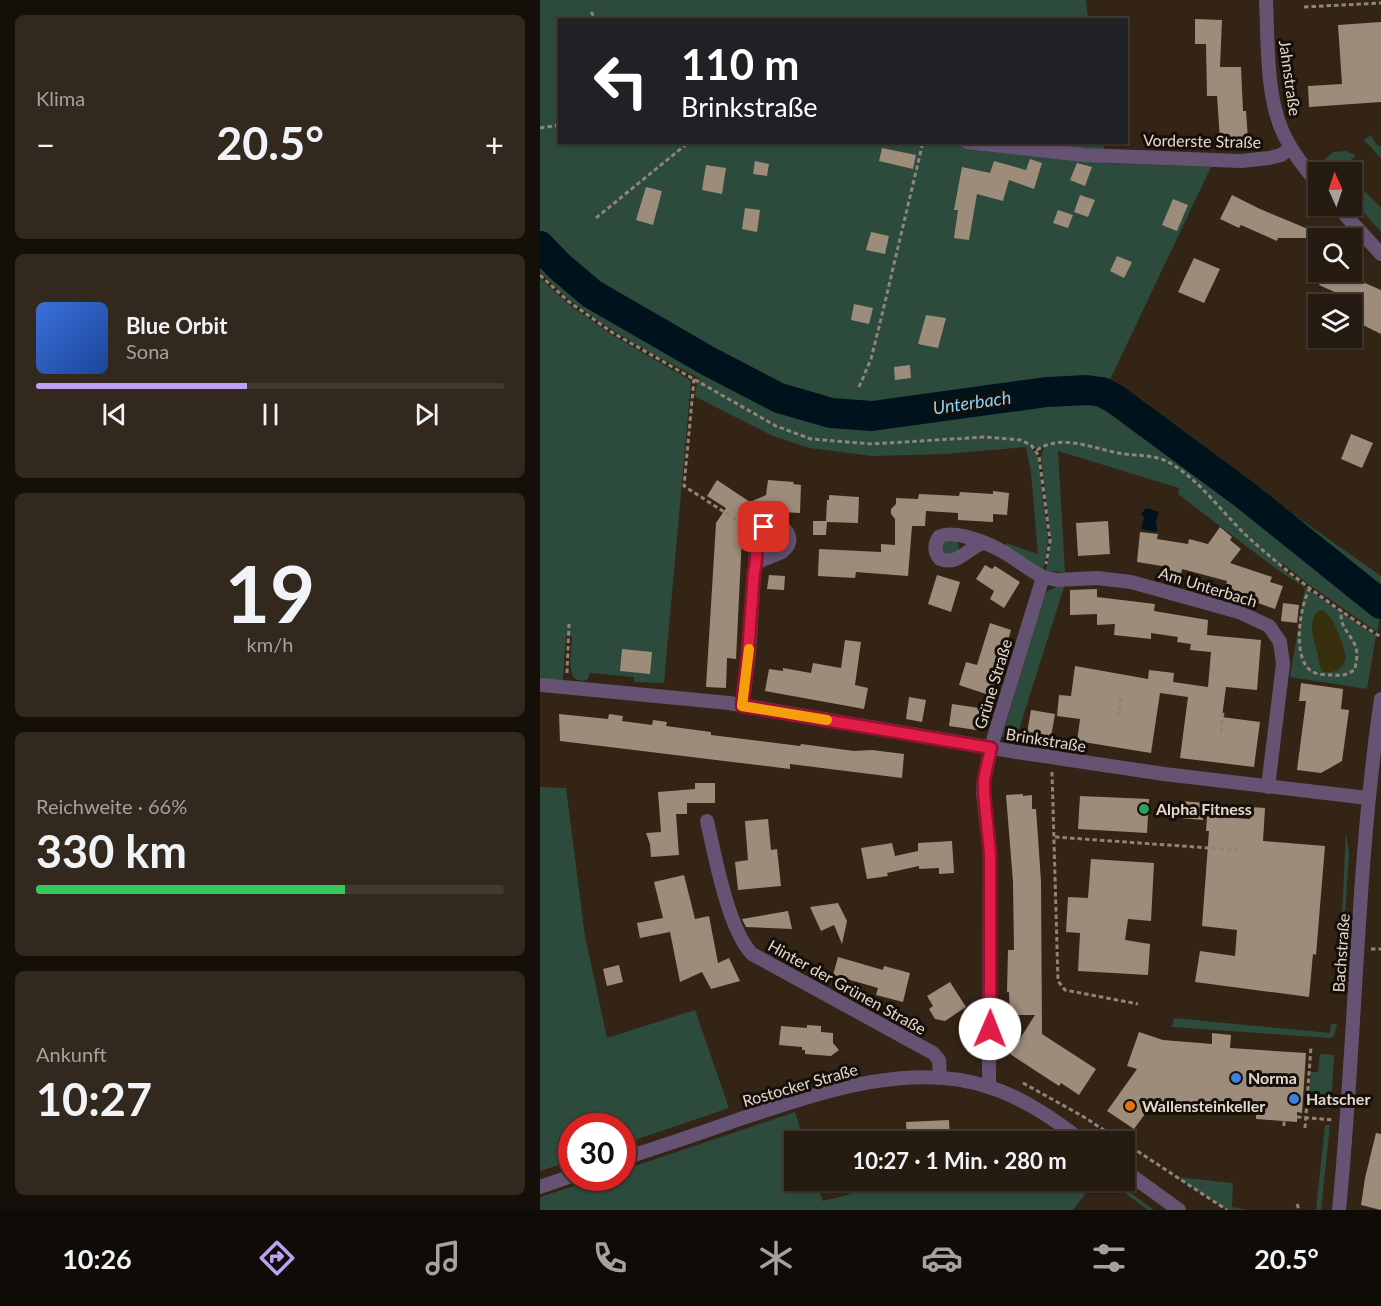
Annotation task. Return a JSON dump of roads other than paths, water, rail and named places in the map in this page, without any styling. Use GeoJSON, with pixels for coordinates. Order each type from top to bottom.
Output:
{"type":"FeatureCollection","features":[{"type":"Feature","properties":{"kind":"street","name":"Jahnstraße"},"geometry":{"type":"LineString","coordinates":[[1266,0],[1273,98],[1277,118],[1291,148],[1308,171]]}},
{"type":"Feature","properties":{"kind":"street","name":"Vorderste Straße"},"geometry":{"type":"LineString","coordinates":[[985,144],[1084,155],[1241,161],[1281,155],[1291,148]]}},
{"type":"Feature","properties":{"kind":"street"},"geometry":{"type":"LineString","coordinates":[[1346,216],[1381,254]]}},
{"type":"Feature","properties":{"kind":"street"},"geometry":{"type":"LineString","coordinates":[[742,706],[758,534],[764,527],[771,524],[785,529],[789,536],[789,544],[785,550],[757,563]]}},
{"type":"Feature","properties":{"kind":"street"},"geometry":{"type":"LineString","coordinates":[[983,543],[998,549],[1043,577]]}},
{"type":"Feature","properties":{"kind":"street","name":"Grüne Straße"},"geometry":{"type":"LineString","coordinates":[[989,1087],[990,853],[984,779],[991,748],[1043,577]]}},
{"type":"Feature","properties":{"kind":"street","name":"Am Unterbach"},"geometry":{"type":"LineString","coordinates":[[1043,577],[1057,580],[1097,578],[1131,582],[1239,612],[1269,626],[1280,642],[1283,664],[1268,787]]}},
{"type":"Feature","properties":{"kind":"street","name":"Brinkstraße"},"geometry":{"type":"LineString","coordinates":[[542,685],[658,695],[742,706],[1054,758],[1164,774],[1368,798]]}},
{"type":"Feature","properties":{"kind":"street","name":"Bachstraße"},"geometry":{"type":"LineString","coordinates":[[1339,1210],[1347,1122],[1368,798],[1381,699]]}},
{"type":"Feature","properties":{"kind":"street","name":"Hinter der Grünen Straße"},"geometry":{"type":"LineString","coordinates":[[707,821],[715,860],[734,924],[745,946],[752,954],[933,1053],[939,1060],[939,1078]]}},
{"type":"Feature","properties":{"kind":"street","name":"Rostocker Straße"},"geometry":{"type":"LineString","coordinates":[[636,1154],[796,1100],[849,1086],[892,1080],[939,1078],[989,1087],[1049,1117],[1069,1131]]}},
{"type":"Feature","properties":{"kind":"street"},"geometry":{"type":"LineString","coordinates":[[1135,1178],[1179,1210]]}},
{"type":"Feature","properties":{"kind":"street"},"geometry":{"type":"LineString","coordinates":[[540,1187],[558,1181]]}},
{"type":"Feature","properties":{"kind":"water"},"geometry":{"type":"Polygon","coordinates":[[[1146,508],[1159,512],[1156,532],[1141,529],[1144,518],[1141,514],[1146,508]]]}},
{"type":"Feature","properties":{"kind":"waterway","name":"Unterbach"},"geometry":{"type":"LineString","coordinates":[[540,246],[559,266],[592,294],[708,361],[779,398],[831,413],[872,416],[1047,392],[1087,390],[1102,392],[1115,399],[1245,495],[1381,604]]}},
{"type":"Feature","properties":{"kind":"place","name":"Alpha Fitness"},"geometry":{"type":"Point","coordinates":[1144,809]}},
{"type":"Feature","properties":{"kind":"place","name":"Norma"},"geometry":{"type":"Point","coordinates":[1236,1078]}},
{"type":"Feature","properties":{"kind":"place","name":"Hatscher"},"geometry":{"type":"Point","coordinates":[1294,1099]}},
{"type":"Feature","properties":{"kind":"place","name":"Wallensteinkeller"},"geometry":{"type":"Point","coordinates":[1130,1106]}}]}
